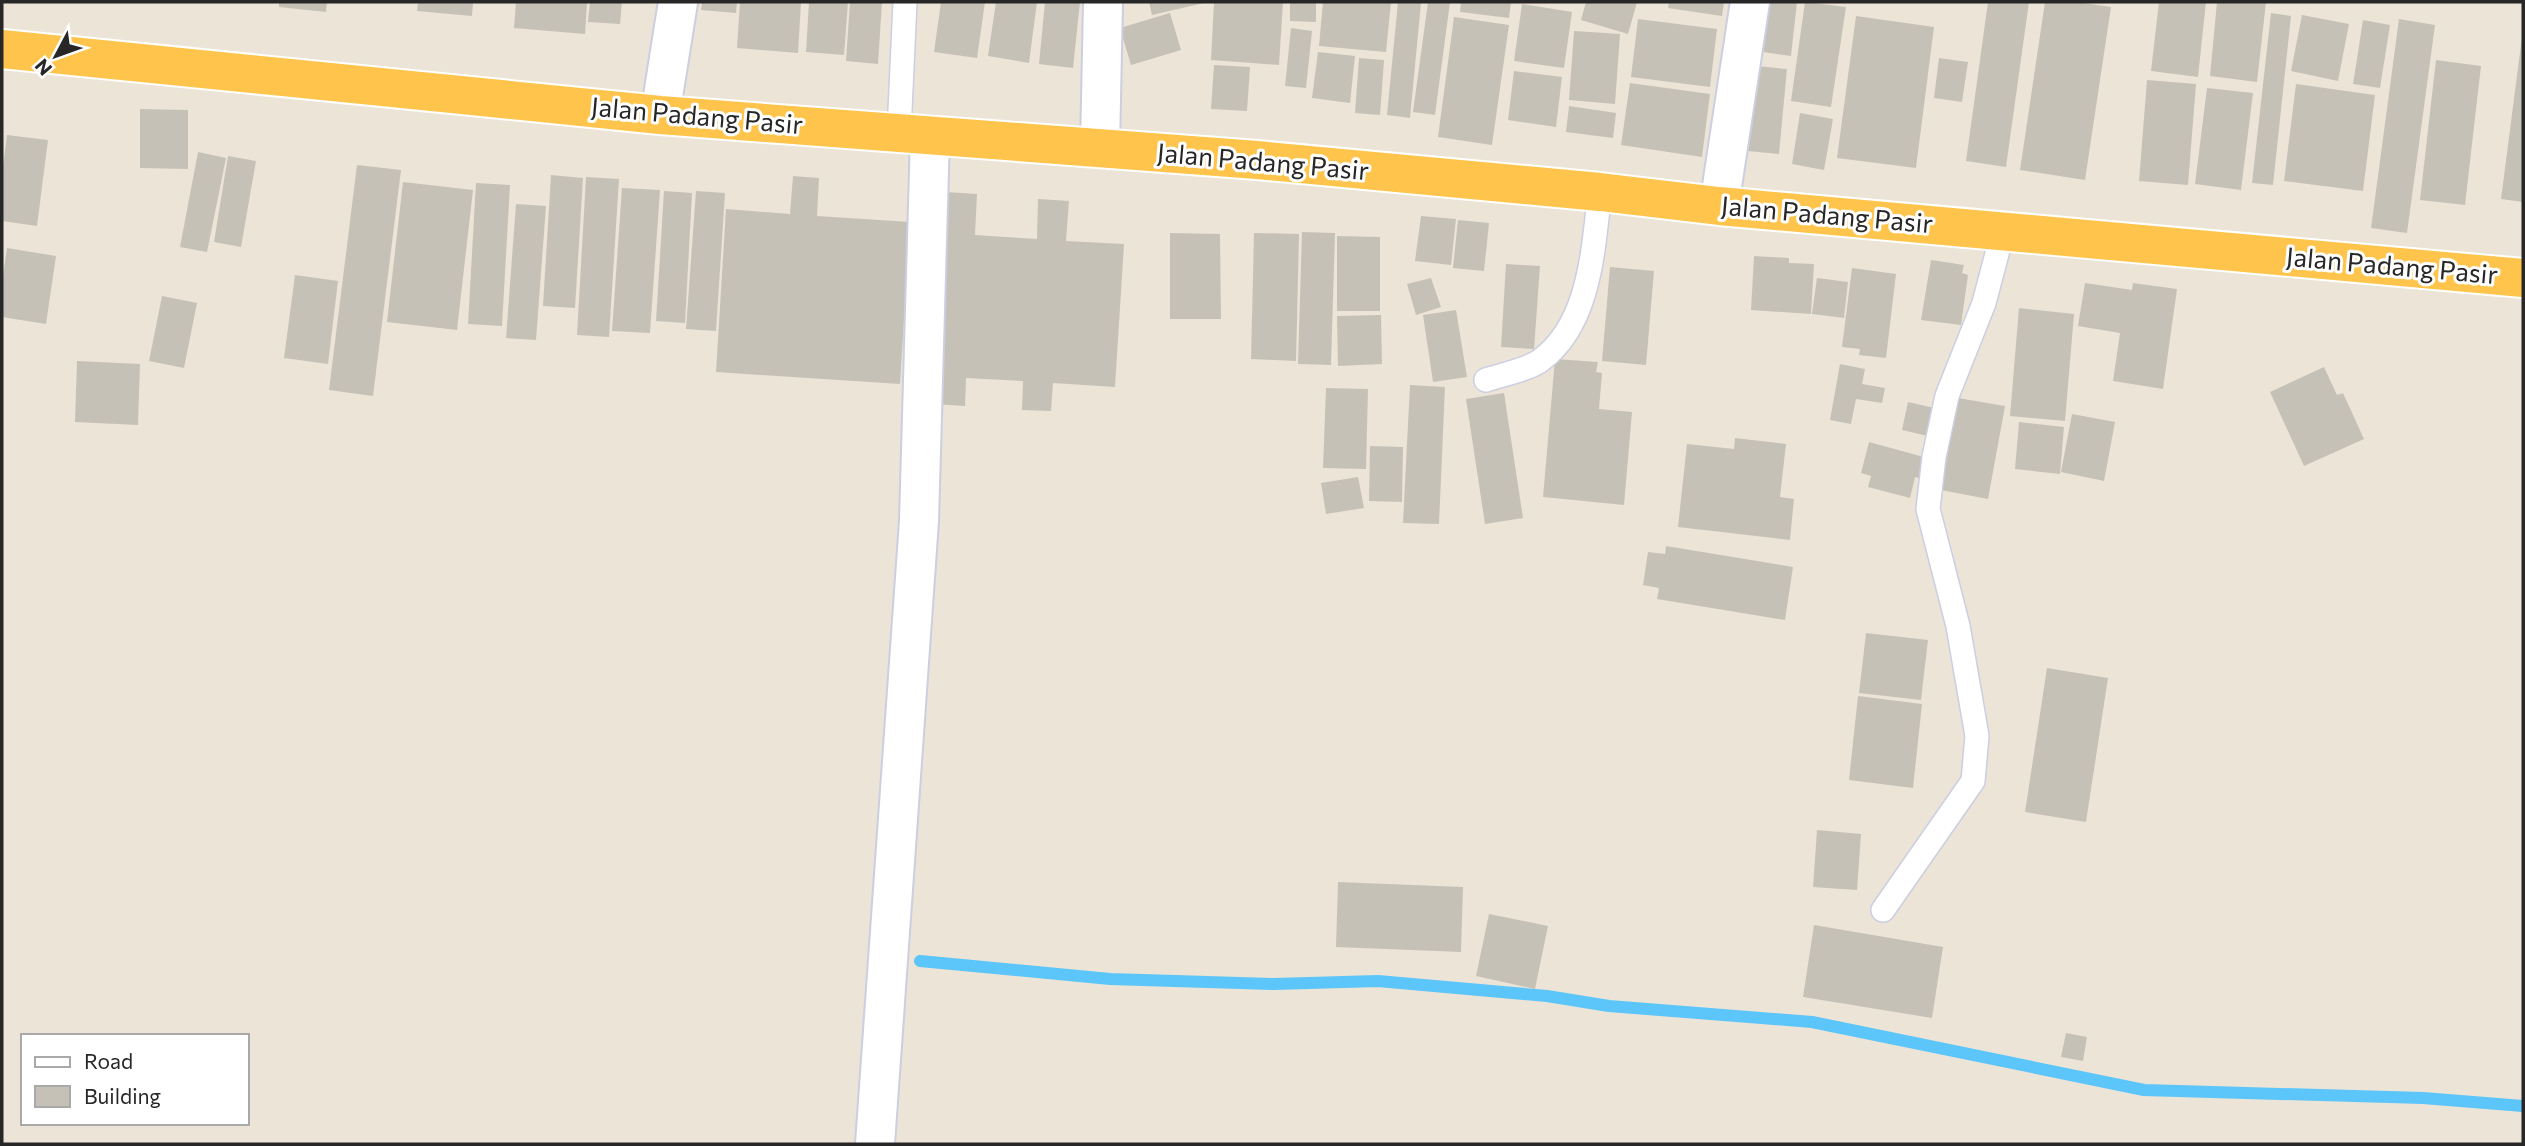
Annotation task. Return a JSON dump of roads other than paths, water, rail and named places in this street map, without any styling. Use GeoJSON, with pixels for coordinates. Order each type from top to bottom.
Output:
{"type":"FeatureCollection","features":[{"type":"Feature","properties":{"kind":"highway","name":"Jalan Padang Pasir"},"geometry":{"type":"LineString","coordinates":[[2,49],[660,115],[1100,148],[2523,278]]}},
{"type":"Feature","properties":{"kind":"street"},"geometry":{"type":"LineString","coordinates":[[660,115],[678,2]]}},
{"type":"Feature","properties":{"kind":"street"},"geometry":{"type":"LineString","coordinates":[[1100,148],[1103,2]]}},
{"type":"Feature","properties":{"kind":"street"},"geometry":{"type":"LineString","coordinates":[[1719,206],[1750,2]]}},
{"type":"Feature","properties":{"kind":"street"},"geometry":{"type":"LineString","coordinates":[[875,1144],[919,521],[915,133]]}},
{"type":"Feature","properties":{"kind":"lane"},"geometry":{"type":"LineString","coordinates":[[905,2],[915,133]]}},
{"type":"Feature","properties":{"kind":"lane"},"geometry":{"type":"LineString","coordinates":[[1486,380],[1540,361],[1558,343],[1574,317],[1584,296],[1590,268],[1600,192]]}},
{"type":"Feature","properties":{"kind":"lane"},"geometry":{"type":"LineString","coordinates":[[1883,911],[1973,781],[1977,736],[1958,626],[1928,509],[1934,457],[1947,396],[1984,303],[2003,230]]}},
{"type":"Feature","properties":{"kind":"waterway"},"geometry":{"type":"LineString","coordinates":[[920,961],[1110,979],[1274,984],[1378,981],[1547,996],[1609,1006],[1812,1022],[2144,1090],[2423,1098],[2523,1106]]}}]}
